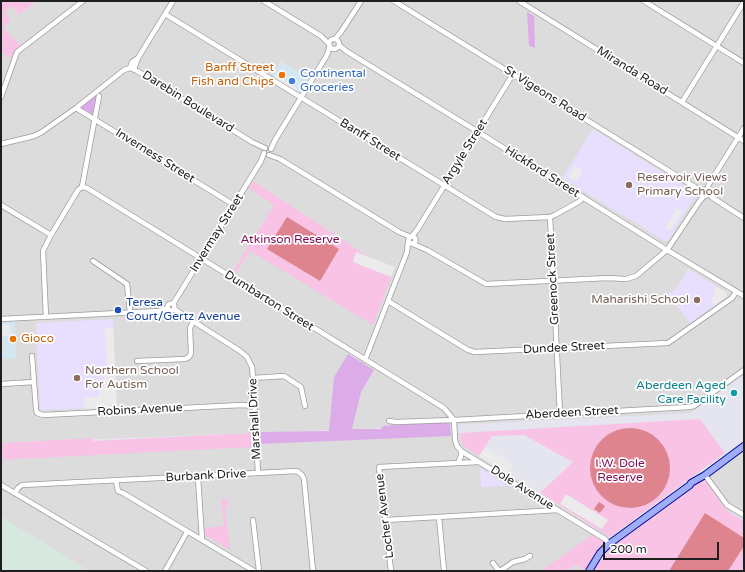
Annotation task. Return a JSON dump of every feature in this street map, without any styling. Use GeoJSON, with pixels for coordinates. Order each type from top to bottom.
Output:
{"type":"FeatureCollection","features":[{"type":"Feature","properties":{"kind":"main road"},"geometry":{"type":"LineString","coordinates":[[589,571],[600,553],[609,544],[695,480],[705,475],[744,447]]}},
{"type":"Feature","properties":{"kind":"street"},"geometry":{"type":"LineString","coordinates":[[1,97],[17,52],[82,1]]}},
{"type":"Feature","properties":{"kind":"street"},"geometry":{"type":"LineString","coordinates":[[132,68],[132,62],[138,58],[173,1]]}},
{"type":"Feature","properties":{"kind":"street","name":"Hickford Street"},"geometry":{"type":"LineString","coordinates":[[264,1],[744,297]]}},
{"type":"Feature","properties":{"kind":"street","name":"Invermay Street"},"geometry":{"type":"LineString","coordinates":[[174,307],[201,259],[267,151],[361,1]]}},
{"type":"Feature","properties":{"kind":"street","name":"St Vigeons Road"},"geometry":{"type":"LineString","coordinates":[[394,1],[744,218]]}},
{"type":"Feature","properties":{"kind":"street","name":"Miranda Road"},"geometry":{"type":"LineString","coordinates":[[519,1],[744,141]]}},
{"type":"Feature","properties":{"kind":"street"},"geometry":{"type":"LineString","coordinates":[[644,1],[744,63]]}},
{"type":"Feature","properties":{"kind":"street"},"geometry":{"type":"LineString","coordinates":[[682,102],[744,2]]}},
{"type":"Feature","properties":{"kind":"street","name":"Banff Street"},"geometry":{"type":"LineString","coordinates":[[165,14],[496,217],[505,219],[550,217],[580,201],[583,197]]}},
{"type":"Feature","properties":{"kind":"street","name":"Darebin Boulevard"},"geometry":{"type":"LineString","coordinates":[[1,144],[38,134],[76,108],[124,70],[132,68],[427,250],[486,284],[613,278],[632,275],[648,266],[667,250],[704,193]]}},
{"type":"Feature","properties":{"kind":"street","name":"Argyle Street"},"geometry":{"type":"LineString","coordinates":[[365,360],[417,230],[513,74]]}},
{"type":"Feature","properties":{"kind":"street"},"geometry":{"type":"LineString","coordinates":[[46,317],[43,250],[78,190],[82,187],[99,96]]}},
{"type":"Feature","properties":{"kind":"street","name":"Inverness Street"},"geometry":{"type":"LineString","coordinates":[[76,108],[234,205]]}},
{"type":"Feature","properties":{"kind":"street"},"geometry":{"type":"LineString","coordinates":[[704,193],[744,128]]}},
{"type":"Feature","properties":{"kind":"street","name":"Dumbarton Street"},"geometry":{"type":"LineString","coordinates":[[82,187],[87,188],[444,408],[454,420]]}},
{"type":"Feature","properties":{"kind":"street"},"geometry":{"type":"LineString","coordinates":[[1,205],[51,235]]}},
{"type":"Feature","properties":{"kind":"street","name":"Greenock Street"},"geometry":{"type":"LineString","coordinates":[[550,217],[552,281],[560,414]]}},
{"type":"Feature","properties":{"kind":"street"},"geometry":{"type":"LineString","coordinates":[[93,261],[127,284],[130,312]]}},
{"type":"Feature","properties":{"kind":"street","name":"Dundee Street"},"geometry":{"type":"LineString","coordinates":[[388,301],[468,350],[475,352],[668,343],[732,298],[736,292]]}},
{"type":"Feature","properties":{"kind":"street"},"geometry":{"type":"LineString","coordinates":[[1,319],[159,311],[168,308],[171,311],[174,307]]}},
{"type":"Feature","properties":{"kind":"street","name":"Marshall Drive"},"geometry":{"type":"LineString","coordinates":[[174,307],[193,322],[240,351],[247,357],[252,367],[258,473]]}},
{"type":"Feature","properties":{"kind":"street"},"geometry":{"type":"LineString","coordinates":[[137,361],[185,359],[189,357],[191,353],[190,328],[193,322]]}},
{"type":"Feature","properties":{"kind":"street"},"geometry":{"type":"LineString","coordinates":[[1,384],[34,382],[32,356]]}},
{"type":"Feature","properties":{"kind":"street","name":"Aberdeen Street"},"geometry":{"type":"LineString","coordinates":[[390,420],[396,422],[454,420],[689,407],[694,406],[744,370]]}},
{"type":"Feature","properties":{"kind":"street"},"geometry":{"type":"LineString","coordinates":[[253,378],[284,376],[302,388],[305,406]]}},
{"type":"Feature","properties":{"kind":"street","name":"Robins Avenue"},"geometry":{"type":"LineString","coordinates":[[34,382],[38,413],[43,415],[254,404]]}},
{"type":"Feature","properties":{"kind":"street"},"geometry":{"type":"LineString","coordinates":[[454,420],[455,440],[461,451],[461,456],[458,463]]}},
{"type":"Feature","properties":{"kind":"street","name":"Dole Avenue"},"geometry":{"type":"LineString","coordinates":[[461,451],[558,510],[604,539],[609,544]]}},
{"type":"Feature","properties":{"kind":"street","name":"Locher Avenue"},"geometry":{"type":"LineString","coordinates":[[391,571],[379,467],[478,462]]}},
{"type":"Feature","properties":{"kind":"street","name":"Burbank Drive"},"geometry":{"type":"LineString","coordinates":[[15,493],[22,485],[297,471],[302,475],[313,571]]}},
{"type":"Feature","properties":{"kind":"street"},"geometry":{"type":"LineString","coordinates":[[705,475],[727,505],[744,515]]}},
{"type":"Feature","properties":{"kind":"street"},"geometry":{"type":"LineString","coordinates":[[198,477],[202,540]]}},
{"type":"Feature","properties":{"kind":"street"},"geometry":{"type":"LineString","coordinates":[[116,481],[118,491],[254,571]]}},
{"type":"Feature","properties":{"kind":"street"},"geometry":{"type":"LineString","coordinates":[[1,485],[146,571]]}},
{"type":"Feature","properties":{"kind":"street"},"geometry":{"type":"LineString","coordinates":[[540,511],[542,500]]}},
{"type":"Feature","properties":{"kind":"street"},"geometry":{"type":"LineString","coordinates":[[386,520],[558,510]]}},
{"type":"Feature","properties":{"kind":"street"},"geometry":{"type":"LineString","coordinates":[[439,517],[444,571]]}},
{"type":"Feature","properties":{"kind":"street"},"geometry":{"type":"LineString","coordinates":[[253,520],[259,571]]}},
{"type":"Feature","properties":{"kind":"street"},"geometry":{"type":"LineString","coordinates":[[165,571],[187,532]]}},
{"type":"Feature","properties":{"kind":"street"},"geometry":{"type":"LineString","coordinates":[[493,563],[500,571],[514,562],[530,556]]}},
{"type":"Feature","properties":{"kind":"shaded area"},"geometry":{"type":"Polygon","coordinates":[[[37,1],[744,1],[744,375],[691,413],[429,426],[1,443],[1,52],[12,59],[3,28],[5,12],[12,6],[19,15],[37,1]]]}},
{"type":"Feature","properties":{"kind":"shaded area"},"geometry":{"type":"Polygon","coordinates":[[[527,12],[534,16],[535,48],[529,46],[527,12]]]}},
{"type":"Feature","properties":{"kind":"shaded area"},"geometry":{"type":"Polygon","coordinates":[[[281,61],[310,79],[300,94],[272,77],[281,61]]]}},
{"type":"Feature","properties":{"kind":"shaded area"},"geometry":{"type":"Polygon","coordinates":[[[276,75],[298,89],[296,92],[274,78],[276,75]]]}},
{"type":"Feature","properties":{"kind":"shaded area"},"geometry":{"type":"Polygon","coordinates":[[[98,93],[93,115],[80,107],[98,93]]]}},
{"type":"Feature","properties":{"kind":"shaded area","name":"Reservoir Views Primary School"},"geometry":{"type":"Polygon","coordinates":[[[593,129],[695,193],[695,196],[668,241],[665,241],[562,178],[593,129]]]}},
{"type":"Feature","properties":{"kind":"shaded area"},"geometry":{"type":"Polygon","coordinates":[[[575,165],[583,170],[576,181],[568,177],[575,165]]]}},
{"type":"Feature","properties":{"kind":"shaded area"},"geometry":{"type":"Polygon","coordinates":[[[677,208],[682,212],[670,231],[665,228],[677,208]]]}},
{"type":"Feature","properties":{"kind":"shaded area"},"geometry":{"type":"Polygon","coordinates":[[[356,252],[395,267],[391,277],[353,262],[356,252]]]}},
{"type":"Feature","properties":{"kind":"shaded area","name":"Maharishi School"},"geometry":{"type":"Polygon","coordinates":[[[688,269],[726,292],[727,296],[690,323],[668,294],[677,288],[688,269]]]}},
{"type":"Feature","properties":{"kind":"shaded area"},"geometry":{"type":"Polygon","coordinates":[[[716,286],[726,292],[727,296],[714,305],[711,302],[716,286]]]}},
{"type":"Feature","properties":{"kind":"shaded area","name":"Northern School For Autism"},"geometry":{"type":"Polygon","coordinates":[[[113,319],[117,407],[40,409],[36,323],[113,319]]]}},
{"type":"Feature","properties":{"kind":"shaded area"},"geometry":{"type":"Polygon","coordinates":[[[15,320],[16,358],[1,359],[1,321],[15,320]]]}},
{"type":"Feature","properties":{"kind":"shaded area"},"geometry":{"type":"Polygon","coordinates":[[[10,324],[11,336],[1,336],[1,325],[10,324]]]}},
{"type":"Feature","properties":{"kind":"shaded area"},"geometry":{"type":"Polygon","coordinates":[[[105,328],[113,328],[117,407],[85,409],[84,397],[99,397],[99,387],[104,387],[104,371],[107,371],[105,328]]]}},
{"type":"Feature","properties":{"kind":"shaded area"},"geometry":{"type":"Polygon","coordinates":[[[348,354],[374,370],[361,392],[352,429],[381,429],[383,426],[450,421],[451,436],[260,444],[259,432],[329,431],[334,377],[348,354]]]}},
{"type":"Feature","properties":{"kind":"shaded area"},"geometry":{"type":"Polygon","coordinates":[[[460,433],[463,446],[610,537],[585,571],[89,571],[1,517],[1,459],[460,433]]]}},
{"type":"Feature","properties":{"kind":"shaded area"},"geometry":{"type":"Polygon","coordinates":[[[485,447],[513,464],[507,473],[479,456],[485,447]]]}},
{"type":"Feature","properties":{"kind":"shaded area"},"geometry":{"type":"Polygon","coordinates":[[[744,451],[744,520],[727,511],[705,478],[744,451]]]}},
{"type":"Feature","properties":{"kind":"shaded area"},"geometry":{"type":"Polygon","coordinates":[[[480,468],[508,486],[481,487],[480,468]]]}},
{"type":"Feature","properties":{"kind":"shaded area"},"geometry":{"type":"Polygon","coordinates":[[[566,494],[608,520],[602,529],[560,504],[566,494]]]}},
{"type":"Feature","properties":{"kind":"shaded area"},"geometry":{"type":"Polygon","coordinates":[[[1,517],[89,571],[1,571],[1,517]]]}},
{"type":"Feature","properties":{"kind":"green space"},"geometry":{"type":"Polygon","coordinates":[[[1,1],[37,1],[19,15],[12,6],[5,12],[11,20],[3,28],[21,46],[15,52],[12,59],[1,52],[1,1]]]}},
{"type":"Feature","properties":{"kind":"green space","name":"Atkinson Reserve"},"geometry":{"type":"Polygon","coordinates":[[[252,180],[369,257],[395,267],[373,325],[250,251],[235,274],[232,273],[274,205],[248,188],[252,180]]]}},
{"type":"Feature","properties":{"kind":"green space"},"geometry":{"type":"Polygon","coordinates":[[[287,217],[339,249],[320,281],[267,249],[287,217]]]}},
{"type":"Feature","properties":{"kind":"green space","name":"I.W. Dole Reserve"},"geometry":{"type":"Polygon","coordinates":[[[700,419],[725,453],[610,537],[540,493],[573,462],[524,435],[492,436],[479,456],[463,446],[460,437],[460,433],[700,419]]]}},
{"type":"Feature","properties":{"kind":"green space"},"geometry":{"type":"Polygon","coordinates":[[[630,428],[645,431],[658,440],[667,453],[670,468],[667,483],[658,496],[645,505],[630,508],[615,505],[602,496],[593,483],[590,468],[593,453],[602,440],[615,431],[630,428]]]}},
{"type":"Feature","properties":{"kind":"green space"},"geometry":{"type":"Polygon","coordinates":[[[251,433],[252,447],[1,460],[1,443],[93,438],[93,441],[251,433]]]}},
{"type":"Feature","properties":{"kind":"green space"},"geometry":{"type":"Polygon","coordinates":[[[705,478],[727,511],[744,521],[744,571],[594,571],[599,562],[616,543],[705,478]]]}},
{"type":"Feature","properties":{"kind":"green space"},"geometry":{"type":"Polygon","coordinates":[[[227,498],[228,505],[225,508],[230,550],[205,535],[204,528],[224,526],[221,499],[227,498]]]}},
{"type":"Feature","properties":{"kind":"green space"},"geometry":{"type":"Polygon","coordinates":[[[599,502],[605,506],[600,513],[594,509],[599,502]]]}},
{"type":"Feature","properties":{"kind":"green space"},"geometry":{"type":"Polygon","coordinates":[[[705,513],[744,538],[744,546],[728,571],[669,571],[705,513]]]}},
{"type":"Feature","properties":{"kind":"green space"},"geometry":{"type":"Polygon","coordinates":[[[592,535],[605,542],[587,570],[575,565],[566,571],[541,571],[592,535]]]}},
{"type":"Feature","properties":{"kind":"place","name":"Banff Street Fish and Chips"},"geometry":{"type":"Point","coordinates":[282,75]}},
{"type":"Feature","properties":{"kind":"place","name":"Continental Groceries"},"geometry":{"type":"Point","coordinates":[292,81]}},
{"type":"Feature","properties":{"kind":"place","name":"Reservoir Views Primary School"},"geometry":{"type":"Point","coordinates":[629,185]}},
{"type":"Feature","properties":{"kind":"place","name":"Maharishi School"},"geometry":{"type":"Point","coordinates":[697,300]}},
{"type":"Feature","properties":{"kind":"place","name":"Teresa Court/Gertz Avenue"},"geometry":{"type":"Point","coordinates":[118,310]}},
{"type":"Feature","properties":{"kind":"place","name":"Gioco"},"geometry":{"type":"Point","coordinates":[13,339]}},
{"type":"Feature","properties":{"kind":"place","name":"Northern School For Autism"},"geometry":{"type":"Point","coordinates":[77,378]}},
{"type":"Feature","properties":{"kind":"place","name":"Aberdeen Aged Care Facility"},"geometry":{"type":"Point","coordinates":[734,393]}}]}
